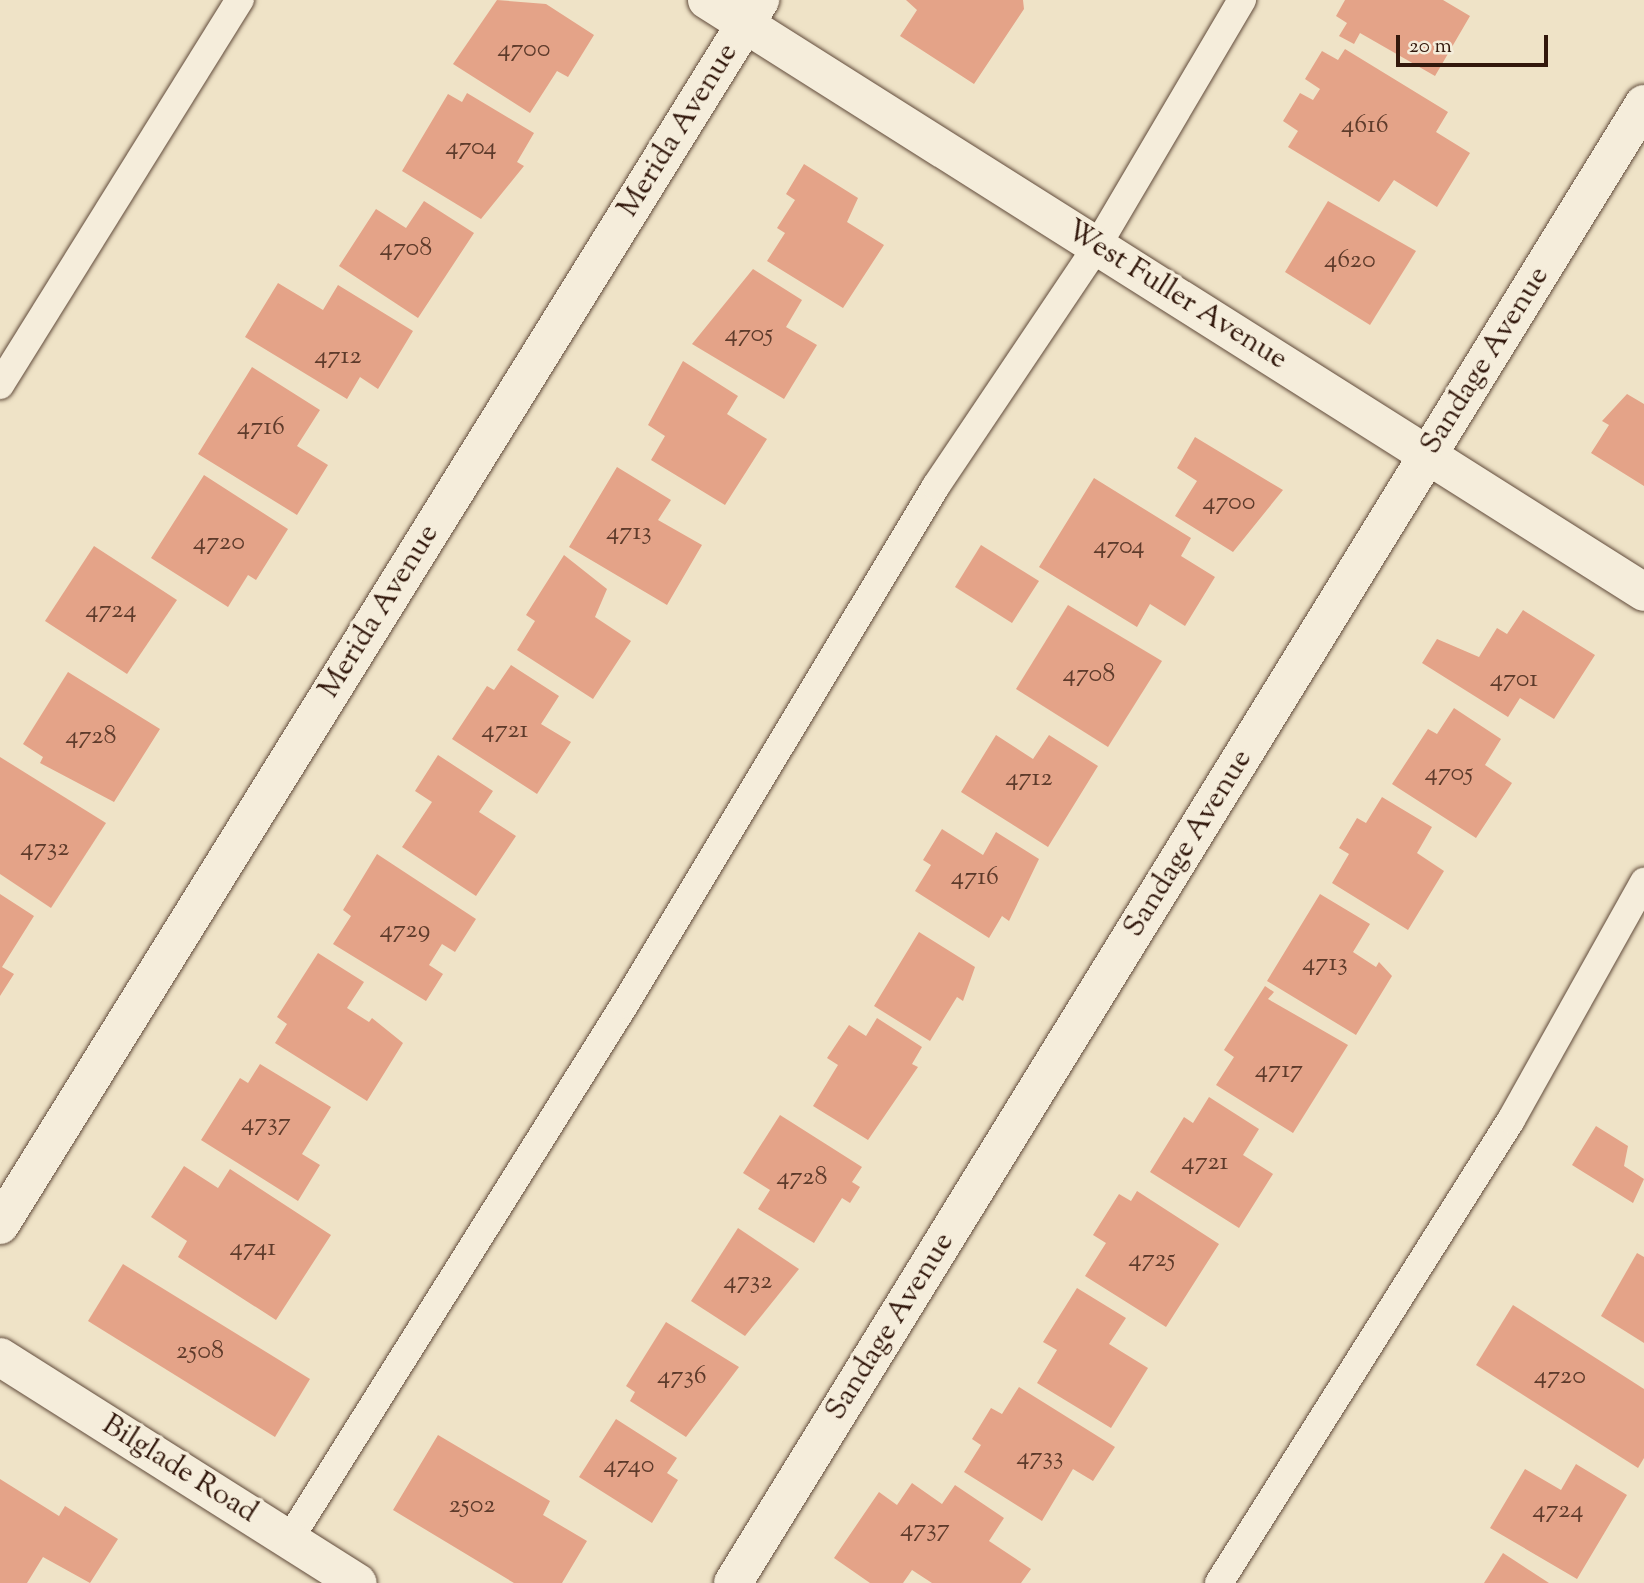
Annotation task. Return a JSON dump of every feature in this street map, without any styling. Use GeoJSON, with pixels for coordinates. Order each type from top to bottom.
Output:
{"type":"FeatureCollection","features":[{"type":"Feature","properties":{"kind":"street","name":"West Fuller Avenue"},"geometry":{"type":"LineString","coordinates":[[707,0],[752,12],[1097,246],[1644,592]]}},
{"type":"Feature","properties":{"kind":"street","name":"Merida Avenue"},"geometry":{"type":"LineString","coordinates":[[0,1225],[752,12]]}},
{"type":"Feature","properties":{"kind":"street","name":"Sandage Avenue"},"geometry":{"type":"LineString","coordinates":[[733,1583],[1644,104]]}},
{"type":"Feature","properties":{"kind":"street","name":"Bilglade Road"},"geometry":{"type":"LineString","coordinates":[[0,1357],[357,1583]]}},
{"type":"Feature","properties":{"kind":"lane"},"geometry":{"type":"LineString","coordinates":[[0,385],[240,0]]}},
{"type":"Feature","properties":{"kind":"lane"},"geometry":{"type":"LineString","coordinates":[[289,1539],[625,1004],[936,486],[1097,246],[1242,0]]}},
{"type":"Feature","properties":{"kind":"lane"},"geometry":{"type":"LineString","coordinates":[[1219,1583],[1511,1120],[1644,882]]}},
{"type":"Feature","properties":{"kind":"building"},"geometry":{"type":"Polygon","coordinates":[[[497,0],[546,4],[594,35],[568,77],[557,71],[530,113],[453,64],[497,0]]]}},
{"type":"Feature","properties":{"kind":"building"},"geometry":{"type":"Polygon","coordinates":[[[906,0],[1023,0],[1024,9],[974,84],[900,36],[917,10],[906,0]]]}},
{"type":"Feature","properties":{"kind":"building"},"geometry":{"type":"Polygon","coordinates":[[[1345,0],[1443,0],[1470,16],[1435,76],[1360,33],[1354,44],[1339,36],[1347,23],[1336,16],[1345,0]]]}},
{"type":"Feature","properties":{"kind":"building"},"geometry":{"type":"Polygon","coordinates":[[[1345,49],[1448,112],[1436,132],[1470,153],[1437,207],[1394,180],[1379,202],[1288,147],[1298,131],[1283,121],[1300,93],[1313,100],[1320,89],[1305,79],[1322,51],[1338,60],[1345,49]]]}},
{"type":"Feature","properties":{"kind":"building"},"geometry":{"type":"Polygon","coordinates":[[[467,93],[534,133],[517,162],[524,166],[481,219],[402,171],[448,94],[462,102],[467,93]]]}},
{"type":"Feature","properties":{"kind":"building"},"geometry":{"type":"Polygon","coordinates":[[[804,164],[858,198],[847,222],[884,245],[843,308],[767,261],[785,233],[777,228],[795,200],[786,194],[804,164]]]}},
{"type":"Feature","properties":{"kind":"building"},"geometry":{"type":"Polygon","coordinates":[[[424,201],[474,233],[418,318],[339,266],[376,209],[406,228],[424,201]]]}},
{"type":"Feature","properties":{"kind":"building"},"geometry":{"type":"Polygon","coordinates":[[[1328,201],[1416,251],[1370,325],[1285,272],[1328,201]]]}},
{"type":"Feature","properties":{"kind":"building"},"geometry":{"type":"Polygon","coordinates":[[[753,269],[802,300],[786,327],[817,345],[784,399],[692,344],[753,269]]]}},
{"type":"Feature","properties":{"kind":"building"},"geometry":{"type":"Polygon","coordinates":[[[278,283],[323,310],[338,285],[413,331],[378,389],[360,377],[347,399],[245,337],[278,283]]]}},
{"type":"Feature","properties":{"kind":"building"},"geometry":{"type":"Polygon","coordinates":[[[683,361],[738,396],[727,414],[767,439],[725,505],[651,460],[665,436],[648,425],[683,361]]]}},
{"type":"Feature","properties":{"kind":"building"},"geometry":{"type":"Polygon","coordinates":[[[252,367],[320,410],[297,446],[328,465],[297,515],[198,454],[252,367]]]}},
{"type":"Feature","properties":{"kind":"building"},"geometry":{"type":"Polygon","coordinates":[[[1627,394],[1644,404],[1644,486],[1591,453],[1609,425],[1602,421],[1627,394]]]}},
{"type":"Feature","properties":{"kind":"building"},"geometry":{"type":"Polygon","coordinates":[[[1195,437],[1283,490],[1233,552],[1175,516],[1197,481],[1177,468],[1195,437]]]}},
{"type":"Feature","properties":{"kind":"building"},"geometry":{"type":"Polygon","coordinates":[[[617,467],[671,500],[658,520],[702,545],[667,605],[569,547],[617,467]]]}},
{"type":"Feature","properties":{"kind":"building"},"geometry":{"type":"Polygon","coordinates":[[[204,475],[288,529],[256,580],[248,575],[228,607],[151,558],[204,475]]]}},
{"type":"Feature","properties":{"kind":"building"},"geometry":{"type":"Polygon","coordinates":[[[1094,478],[1191,538],[1181,556],[1215,577],[1185,626],[1150,604],[1137,627],[1039,567],[1094,478]]]}},
{"type":"Feature","properties":{"kind":"building"},"geometry":{"type":"Polygon","coordinates":[[[981,545],[1039,581],[1012,623],[955,587],[981,545]]]}},
{"type":"Feature","properties":{"kind":"building"},"geometry":{"type":"Polygon","coordinates":[[[94,546],[177,600],[127,674],[45,621],[94,546]]]}},
{"type":"Feature","properties":{"kind":"building"},"geometry":{"type":"Polygon","coordinates":[[[564,555],[607,589],[595,617],[631,641],[593,699],[517,650],[535,621],[526,615],[564,555]]]}},
{"type":"Feature","properties":{"kind":"building"},"geometry":{"type":"Polygon","coordinates":[[[1068,605],[1162,661],[1108,747],[1016,689],[1068,605]]]}},
{"type":"Feature","properties":{"kind":"building"},"geometry":{"type":"Polygon","coordinates":[[[1523,610],[1595,655],[1554,719],[1520,698],[1508,717],[1422,663],[1437,639],[1479,657],[1497,628],[1507,634],[1523,610]]]}},
{"type":"Feature","properties":{"kind":"building"},"geometry":{"type":"Polygon","coordinates":[[[511,665],[559,696],[541,724],[571,742],[537,794],[452,739],[487,686],[494,690],[511,665]]]}},
{"type":"Feature","properties":{"kind":"building"},"geometry":{"type":"Polygon","coordinates":[[[68,672],[160,729],[114,802],[40,763],[43,757],[23,744],[68,672]]]}},
{"type":"Feature","properties":{"kind":"building"},"geometry":{"type":"Polygon","coordinates":[[[1454,708],[1501,739],[1485,765],[1512,783],[1476,838],[1392,784],[1428,729],[1437,734],[1454,708]]]}},
{"type":"Feature","properties":{"kind":"building"},"geometry":{"type":"Polygon","coordinates":[[[996,735],[1033,759],[1049,735],[1098,766],[1048,847],[961,792],[996,735]]]}},
{"type":"Feature","properties":{"kind":"building"},"geometry":{"type":"Polygon","coordinates":[[[438,755],[493,791],[479,812],[516,836],[476,896],[402,847],[432,802],[415,791],[438,755]]]}},
{"type":"Feature","properties":{"kind":"building"},"geometry":{"type":"Polygon","coordinates":[[[0,757],[106,823],[51,908],[0,874],[0,757]]]}},
{"type":"Feature","properties":{"kind":"building"},"geometry":{"type":"Polygon","coordinates":[[[1382,797],[1432,827],[1417,853],[1444,871],[1408,930],[1332,883],[1349,854],[1339,848],[1357,818],[1366,823],[1382,797]]]}},
{"type":"Feature","properties":{"kind":"building"},"geometry":{"type":"Polygon","coordinates":[[[942,829],[983,855],[996,832],[1039,859],[1009,921],[1002,916],[989,938],[915,891],[931,865],[923,860],[942,829]]]}},
{"type":"Feature","properties":{"kind":"building"},"geometry":{"type":"Polygon","coordinates":[[[377,854],[476,919],[455,952],[442,944],[429,965],[443,974],[426,1001],[333,944],[351,916],[343,910],[377,854]]]}},
{"type":"Feature","properties":{"kind":"building"},"geometry":{"type":"Polygon","coordinates":[[[0,894],[34,916],[2,967],[14,974],[0,996],[0,894]]]}},
{"type":"Feature","properties":{"kind":"building"},"geometry":{"type":"Polygon","coordinates":[[[1320,894],[1370,924],[1353,952],[1376,967],[1379,962],[1392,976],[1356,1035],[1267,981],[1320,894]]]}},
{"type":"Feature","properties":{"kind":"building"},"geometry":{"type":"Polygon","coordinates":[[[919,932],[975,967],[963,1001],[957,997],[930,1041],[874,1006],[919,932]]]}},
{"type":"Feature","properties":{"kind":"building"},"geometry":{"type":"Polygon","coordinates":[[[318,953],[364,982],[347,1008],[369,1022],[372,1018],[403,1043],[367,1101],[275,1043],[287,1024],[277,1017],[318,953]]]}},
{"type":"Feature","properties":{"kind":"building"},"geometry":{"type":"Polygon","coordinates":[[[1265,986],[1274,992],[1268,999],[1348,1045],[1293,1133],[1216,1085],[1234,1057],[1224,1050],[1265,986]]]}},
{"type":"Feature","properties":{"kind":"building"},"geometry":{"type":"Polygon","coordinates":[[[877,1018],[922,1047],[912,1064],[918,1067],[868,1140],[813,1106],[838,1065],[827,1058],[849,1025],[866,1036],[877,1018]]]}},
{"type":"Feature","properties":{"kind":"building"},"geometry":{"type":"Polygon","coordinates":[[[260,1064],[331,1107],[302,1154],[320,1165],[298,1201],[201,1140],[240,1078],[248,1083],[260,1064]]]}},
{"type":"Feature","properties":{"kind":"building"},"geometry":{"type":"Polygon","coordinates":[[[1209,1097],[1259,1129],[1243,1155],[1273,1174],[1239,1228],[1150,1172],[1184,1117],[1193,1123],[1209,1097]]]}},
{"type":"Feature","properties":{"kind":"building"},"geometry":{"type":"Polygon","coordinates":[[[780,1115],[862,1167],[852,1182],[860,1187],[850,1203],[842,1198],[814,1243],[758,1209],[770,1190],[743,1173],[780,1115]]]}},
{"type":"Feature","properties":{"kind":"building"},"geometry":{"type":"Polygon","coordinates":[[[1596,1126],[1628,1146],[1624,1166],[1644,1179],[1633,1203],[1572,1165],[1596,1126]]]}},
{"type":"Feature","properties":{"kind":"building"},"geometry":{"type":"Polygon","coordinates":[[[184,1166],[218,1188],[230,1169],[331,1235],[276,1320],[178,1257],[187,1241],[151,1217],[184,1166]]]}},
{"type":"Feature","properties":{"kind":"building"},"geometry":{"type":"Polygon","coordinates":[[[1137,1191],[1219,1244],[1166,1327],[1085,1276],[1106,1243],[1093,1235],[1119,1194],[1131,1201],[1137,1191]]]}},
{"type":"Feature","properties":{"kind":"building"},"geometry":{"type":"Polygon","coordinates":[[[738,1228],[799,1269],[745,1336],[691,1301],[738,1228]]]}},
{"type":"Feature","properties":{"kind":"building"},"geometry":{"type":"Polygon","coordinates":[[[1637,1253],[1644,1257],[1644,1343],[1601,1316],[1637,1253]]]}},
{"type":"Feature","properties":{"kind":"building"},"geometry":{"type":"Polygon","coordinates":[[[123,1264],[310,1379],[275,1437],[88,1321],[123,1264]]]}},
{"type":"Feature","properties":{"kind":"building"},"geometry":{"type":"Polygon","coordinates":[[[1077,1288],[1126,1318],[1109,1344],[1148,1368],[1111,1428],[1037,1383],[1057,1350],[1043,1342],[1077,1288]]]}},
{"type":"Feature","properties":{"kind":"building"},"geometry":{"type":"Polygon","coordinates":[[[1513,1305],[1644,1389],[1644,1458],[1638,1468],[1476,1365],[1513,1305]]]}},
{"type":"Feature","properties":{"kind":"building"},"geometry":{"type":"Polygon","coordinates":[[[666,1322],[739,1367],[686,1437],[630,1401],[635,1392],[626,1386],[666,1322]]]}},
{"type":"Feature","properties":{"kind":"building"},"geometry":{"type":"Polygon","coordinates":[[[1019,1387],[1115,1447],[1093,1481],[1073,1469],[1042,1521],[964,1472],[981,1445],[972,1439],[991,1408],[1002,1414],[1019,1387]]]}},
{"type":"Feature","properties":{"kind":"building"},"geometry":{"type":"Polygon","coordinates":[[[616,1419],[677,1458],[667,1473],[678,1480],[652,1523],[579,1477],[616,1419]]]}},
{"type":"Feature","properties":{"kind":"building"},"geometry":{"type":"Polygon","coordinates":[[[438,1435],[550,1501],[543,1515],[587,1541],[562,1583],[514,1583],[393,1510],[438,1435]]]}},
{"type":"Feature","properties":{"kind":"building"},"geometry":{"type":"Polygon","coordinates":[[[1576,1464],[1627,1495],[1577,1579],[1490,1528],[1525,1469],[1561,1490],[1576,1464]]]}},
{"type":"Feature","properties":{"kind":"building"},"geometry":{"type":"Polygon","coordinates":[[[0,1479],[59,1516],[65,1506],[118,1539],[90,1583],[43,1557],[27,1583],[0,1583],[0,1479]]]}},
{"type":"Feature","properties":{"kind":"building"},"geometry":{"type":"Polygon","coordinates":[[[912,1483],[942,1504],[955,1485],[1004,1518],[989,1541],[1031,1569],[1021,1583],[932,1583],[912,1570],[903,1583],[870,1583],[834,1558],[879,1492],[897,1505],[912,1483]]]}},
{"type":"Feature","properties":{"kind":"building"},"geometry":{"type":"Polygon","coordinates":[[[1503,1553],[1549,1583],[1484,1583],[1503,1553]]]}}]}
